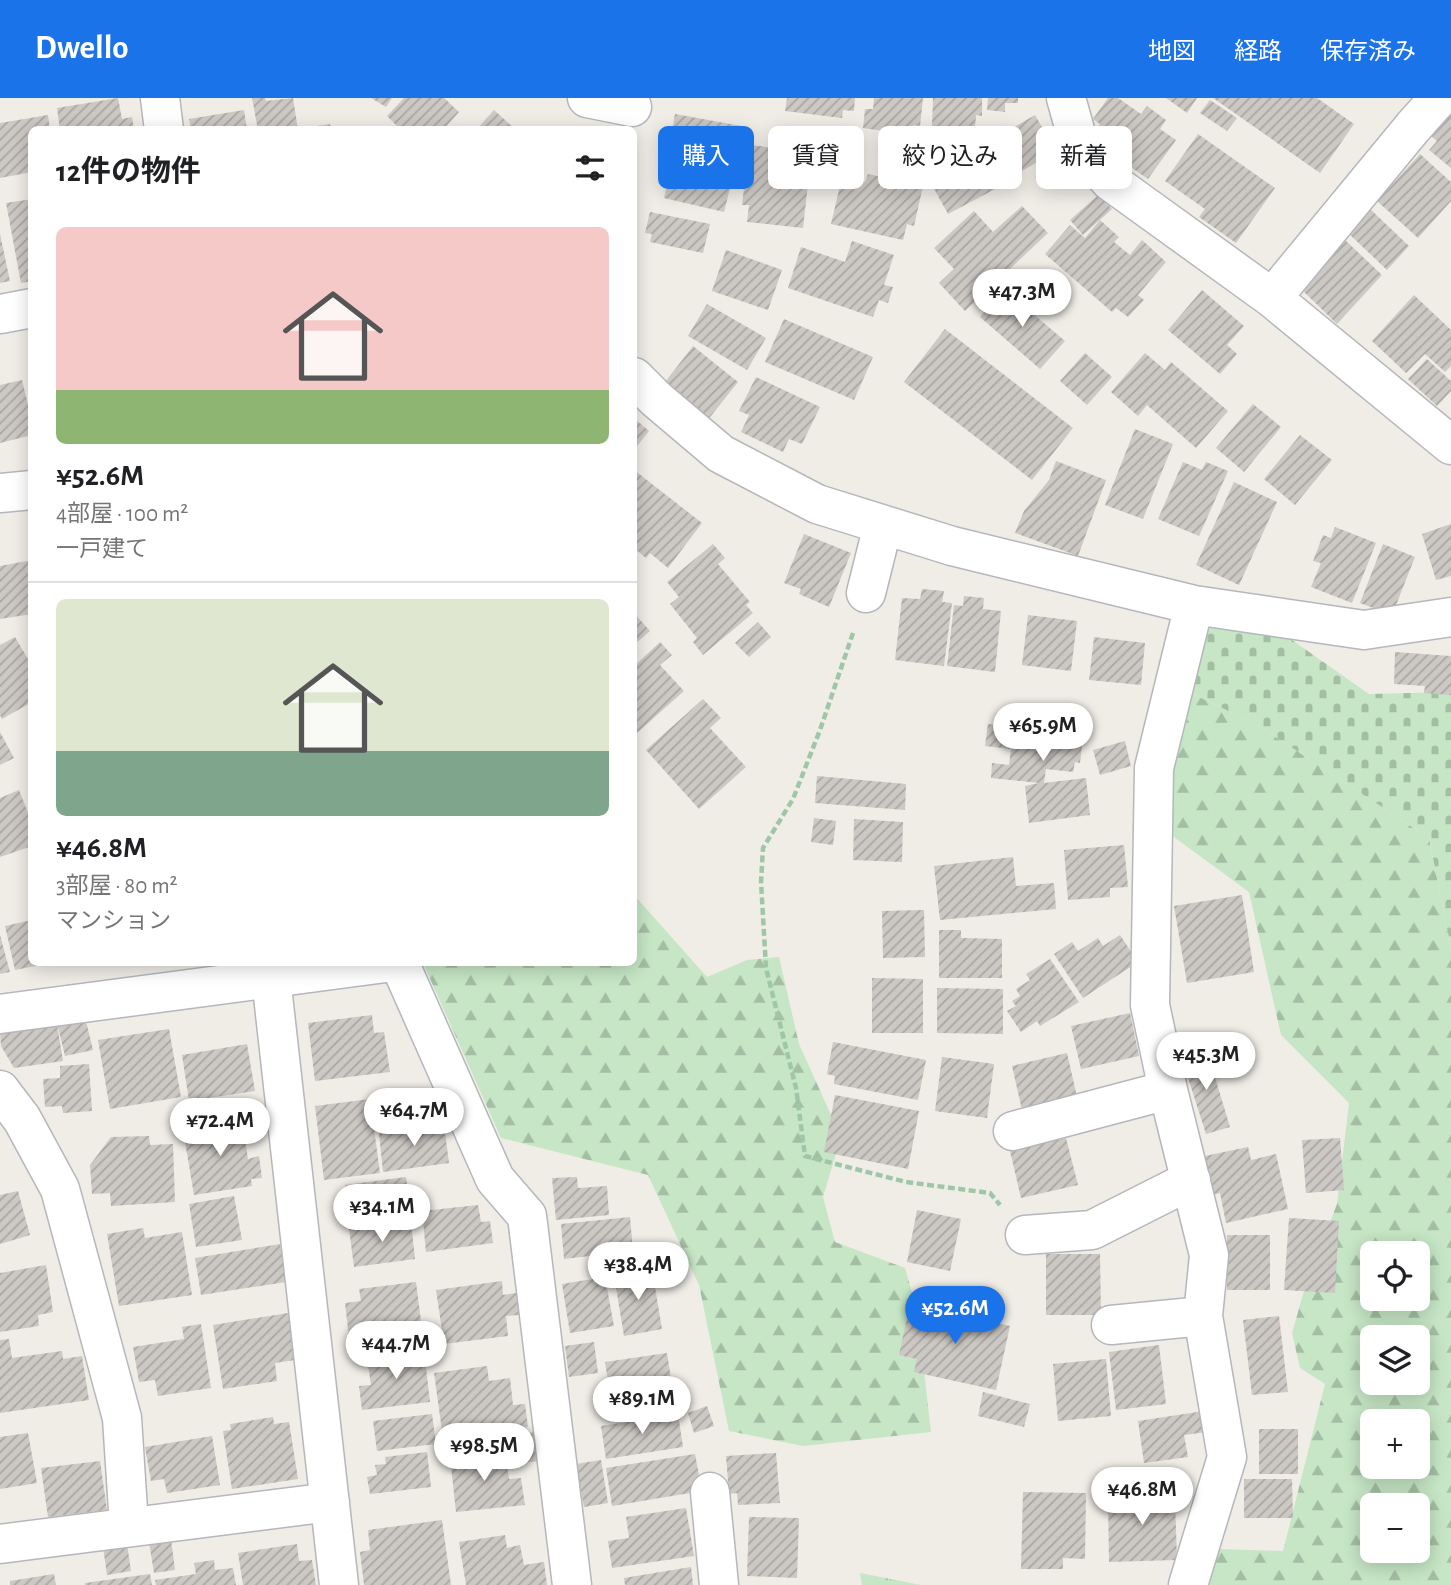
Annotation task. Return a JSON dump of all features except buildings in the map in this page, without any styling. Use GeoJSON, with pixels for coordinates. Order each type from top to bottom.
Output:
{"type":"FeatureCollection","features":[{"type":"Feature","properties":{"kind":"street"},"geometry":{"type":"LineString","coordinates":[[160,98],[164,126]]}},
{"type":"Feature","properties":{"kind":"street"},"geometry":{"type":"LineString","coordinates":[[587,98],[631,111]]}},
{"type":"Feature","properties":{"kind":"street"},"geometry":{"type":"LineString","coordinates":[[1066,98],[1080,148],[1110,181],[1272,298],[1451,445]]}},
{"type":"Feature","properties":{"kind":"street"},"geometry":{"type":"LineString","coordinates":[[1272,298],[1439,98]]}},
{"type":"Feature","properties":{"kind":"street"},"geometry":{"type":"LineString","coordinates":[[0,314],[28,309]]}},
{"type":"Feature","properties":{"kind":"street"},"geometry":{"type":"LineString","coordinates":[[637,380],[722,454],[817,504],[952,546],[1194,605],[1364,630],[1451,617]]}},
{"type":"Feature","properties":{"kind":"street"},"geometry":{"type":"LineString","coordinates":[[0,493],[28,490]]}},
{"type":"Feature","properties":{"kind":"street"},"geometry":{"type":"LineString","coordinates":[[866,593],[883,525]]}},
{"type":"Feature","properties":{"kind":"street"},"geometry":{"type":"LineString","coordinates":[[1188,1585],[1227,1457],[1203,1316],[1209,1255],[1168,1090],[1150,1004],[1154,768],[1194,605]]}},
{"type":"Feature","properties":{"kind":"street"},"geometry":{"type":"LineString","coordinates":[[0,1014],[362,966]]}},
{"type":"Feature","properties":{"kind":"street"},"geometry":{"type":"LineString","coordinates":[[400,966],[495,1179],[527,1216],[572,1585]]}},
{"type":"Feature","properties":{"kind":"street"},"geometry":{"type":"LineString","coordinates":[[271,978],[339,1585]]}},
{"type":"Feature","properties":{"kind":"street"},"geometry":{"type":"LineString","coordinates":[[0,1090],[22,1119],[60,1189],[122,1418],[129,1526]]}},
{"type":"Feature","properties":{"kind":"street"},"geometry":{"type":"LineString","coordinates":[[1013,1131],[1168,1090]]}},
{"type":"Feature","properties":{"kind":"street"},"geometry":{"type":"LineString","coordinates":[[1026,1235],[1092,1230],[1191,1180]]}},
{"type":"Feature","properties":{"kind":"street"},"geometry":{"type":"LineString","coordinates":[[1111,1325],[1203,1316]]}},
{"type":"Feature","properties":{"kind":"street"},"geometry":{"type":"LineString","coordinates":[[710,1492],[719,1585]]}},
{"type":"Feature","properties":{"kind":"street"},"geometry":{"type":"LineString","coordinates":[[0,1544],[330,1502]]}},
{"type":"Feature","properties":{"kind":"path"},"geometry":{"type":"LineString","coordinates":[[866,593],[820,730],[793,799],[763,848],[761,883],[766,968],[796,1088],[805,1156],[906,1182],[990,1194],[1026,1235]]}},
{"type":"Feature","properties":{"kind":"green space"},"geometry":{"type":"Polygon","coordinates":[[[1211,626],[1282,633],[1369,694],[1451,692],[1451,948],[1429,838],[1259,726],[1183,689],[1211,626]]]}},
{"type":"Feature","properties":{"kind":"green space"},"geometry":{"type":"Polygon","coordinates":[[[1183,689],[1259,726],[1429,838],[1451,948],[1451,1585],[1204,1585],[1219,1549],[1283,1551],[1325,1384],[1300,1368],[1292,1333],[1304,1291],[1337,1204],[1349,1103],[1281,1035],[1249,892],[1167,832],[1172,763],[1183,689]]]}},
{"type":"Feature","properties":{"kind":"green space"},"geometry":{"type":"Polygon","coordinates":[[[637,898],[707,977],[747,960],[779,957],[799,1044],[841,1137],[823,1197],[835,1242],[905,1268],[917,1310],[931,1432],[803,1446],[729,1431],[699,1285],[648,1175],[501,1138],[424,966],[637,966],[637,898]]]}},
{"type":"Feature","properties":{"kind":"green space"},"geometry":{"type":"Polygon","coordinates":[[[860,1573],[921,1585],[862,1585],[860,1573]]]}}]}
